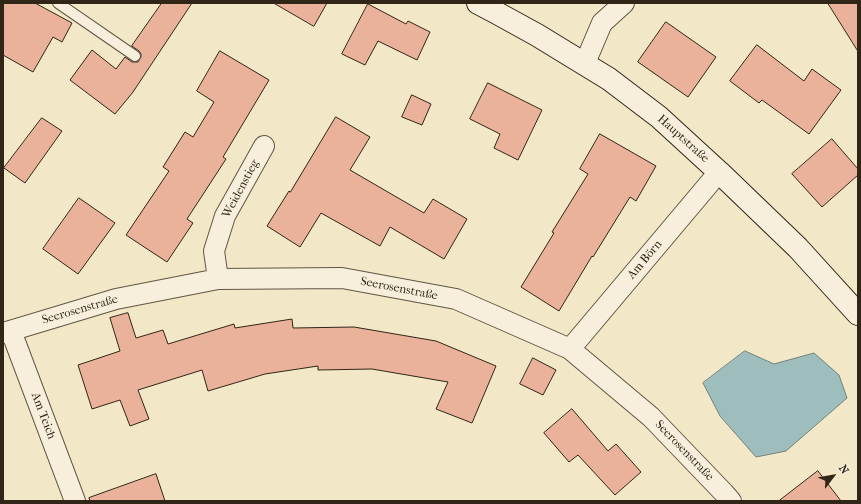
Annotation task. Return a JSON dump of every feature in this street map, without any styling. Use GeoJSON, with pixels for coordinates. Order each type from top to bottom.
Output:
{"type":"FeatureCollection","features":[{"type":"Feature","properties":{"kind":"main road","name":"Hauptstraße"},"geometry":{"type":"LineString","coordinates":[[478,3],[538,35],[609,79],[659,117],[798,248],[855,306]]}},
{"type":"Feature","properties":{"kind":"street"},"geometry":{"type":"LineString","coordinates":[[585,64],[602,23],[624,3]]}},
{"type":"Feature","properties":{"kind":"street","name":"Weidenstieg"},"geometry":{"type":"LineString","coordinates":[[218,279],[214,252],[225,216],[264,146]]}},
{"type":"Feature","properties":{"kind":"street","name":"Am Börn"},"geometry":{"type":"LineString","coordinates":[[570,348],[719,172]]}},
{"type":"Feature","properties":{"kind":"street","name":"Seerosenstraße"},"geometry":{"type":"LineString","coordinates":[[7,332],[116,299],[218,279],[342,278],[448,298],[570,348],[651,417],[731,501]]}},
{"type":"Feature","properties":{"kind":"street","name":"Am Teich"},"geometry":{"type":"LineString","coordinates":[[7,332],[75,501]]}},
{"type":"Feature","properties":{"kind":"lane"},"geometry":{"type":"LineString","coordinates":[[58,3],[135,56]]}},
{"type":"Feature","properties":{"kind":"water"},"geometry":{"type":"Polygon","coordinates":[[[745,351],[774,364],[814,353],[839,375],[847,398],[786,451],[756,457],[720,416],[703,383],[745,351]]]}},
{"type":"Feature","properties":{"kind":"building"},"geometry":{"type":"Polygon","coordinates":[[[3,3],[35,3],[72,23],[62,42],[53,37],[33,72],[3,55],[3,3]]]}},
{"type":"Feature","properties":{"kind":"building"},"geometry":{"type":"Polygon","coordinates":[[[162,3],[192,3],[133,92],[115,114],[70,80],[92,50],[116,69],[125,57],[132,62],[138,62],[141,54],[132,46],[162,3]]]}},
{"type":"Feature","properties":{"kind":"building"},"geometry":{"type":"Polygon","coordinates":[[[274,3],[327,3],[314,26],[274,3]]]}},
{"type":"Feature","properties":{"kind":"building"},"geometry":{"type":"Polygon","coordinates":[[[828,3],[858,3],[858,51],[828,3]]]}},
{"type":"Feature","properties":{"kind":"building"},"geometry":{"type":"Polygon","coordinates":[[[368,4],[406,24],[408,21],[430,32],[417,60],[378,41],[365,65],[342,54],[368,4]]]}},
{"type":"Feature","properties":{"kind":"building"},"geometry":{"type":"Polygon","coordinates":[[[666,22],[716,57],[688,97],[638,62],[666,22]]]}},
{"type":"Feature","properties":{"kind":"building"},"geometry":{"type":"Polygon","coordinates":[[[757,45],[804,81],[812,69],[841,90],[809,134],[762,100],[759,103],[730,81],[757,45]]]}},
{"type":"Feature","properties":{"kind":"building"},"geometry":{"type":"Polygon","coordinates":[[[220,51],[269,80],[223,157],[226,159],[187,219],[193,223],[167,262],[126,235],[169,171],[163,167],[185,132],[193,137],[214,102],[197,91],[220,51]]]}},
{"type":"Feature","properties":{"kind":"building"},"geometry":{"type":"Polygon","coordinates":[[[488,83],[542,110],[518,160],[494,148],[500,134],[470,119],[488,83]]]}},
{"type":"Feature","properties":{"kind":"building"},"geometry":{"type":"Polygon","coordinates":[[[412,95],[431,104],[422,125],[402,117],[412,95]]]}},
{"type":"Feature","properties":{"kind":"building"},"geometry":{"type":"Polygon","coordinates":[[[336,117],[370,137],[350,170],[424,213],[433,199],[467,219],[444,259],[390,227],[380,246],[321,213],[300,247],[267,226],[289,191],[290,192],[336,117]]]}},
{"type":"Feature","properties":{"kind":"building"},"geometry":{"type":"Polygon","coordinates":[[[42,118],[62,131],[25,183],[4,168],[42,118]]]}},
{"type":"Feature","properties":{"kind":"building"},"geometry":{"type":"Polygon","coordinates":[[[600,134],[656,166],[636,201],[630,197],[559,311],[521,287],[554,233],[552,232],[588,174],[580,169],[600,134]]]}},
{"type":"Feature","properties":{"kind":"building"},"geometry":{"type":"Polygon","coordinates":[[[832,139],[858,169],[858,175],[822,207],[792,174],[832,139]]]}},
{"type":"Feature","properties":{"kind":"building"},"geometry":{"type":"Polygon","coordinates":[[[79,198],[115,223],[78,274],[43,249],[79,198]]]}},
{"type":"Feature","properties":{"kind":"building"},"geometry":{"type":"Polygon","coordinates":[[[128,313],[136,338],[163,330],[168,344],[234,324],[235,328],[292,319],[293,328],[354,327],[436,341],[496,366],[472,423],[436,409],[448,382],[372,369],[318,370],[318,366],[265,374],[208,391],[202,370],[138,390],[149,419],[130,426],[120,400],[92,409],[78,365],[120,351],[110,318],[128,313]]]}},
{"type":"Feature","properties":{"kind":"building"},"geometry":{"type":"Polygon","coordinates":[[[533,358],[556,370],[543,395],[520,384],[533,358]]]}},
{"type":"Feature","properties":{"kind":"building"},"geometry":{"type":"Polygon","coordinates":[[[572,409],[608,451],[616,444],[641,472],[615,495],[578,455],[569,462],[544,433],[572,409]]]}},
{"type":"Feature","properties":{"kind":"building"},"geometry":{"type":"Polygon","coordinates":[[[818,471],[841,501],[779,501],[818,471]]]}},
{"type":"Feature","properties":{"kind":"building"},"geometry":{"type":"Polygon","coordinates":[[[156,474],[165,501],[90,501],[89,498],[156,474]]]}}]}
